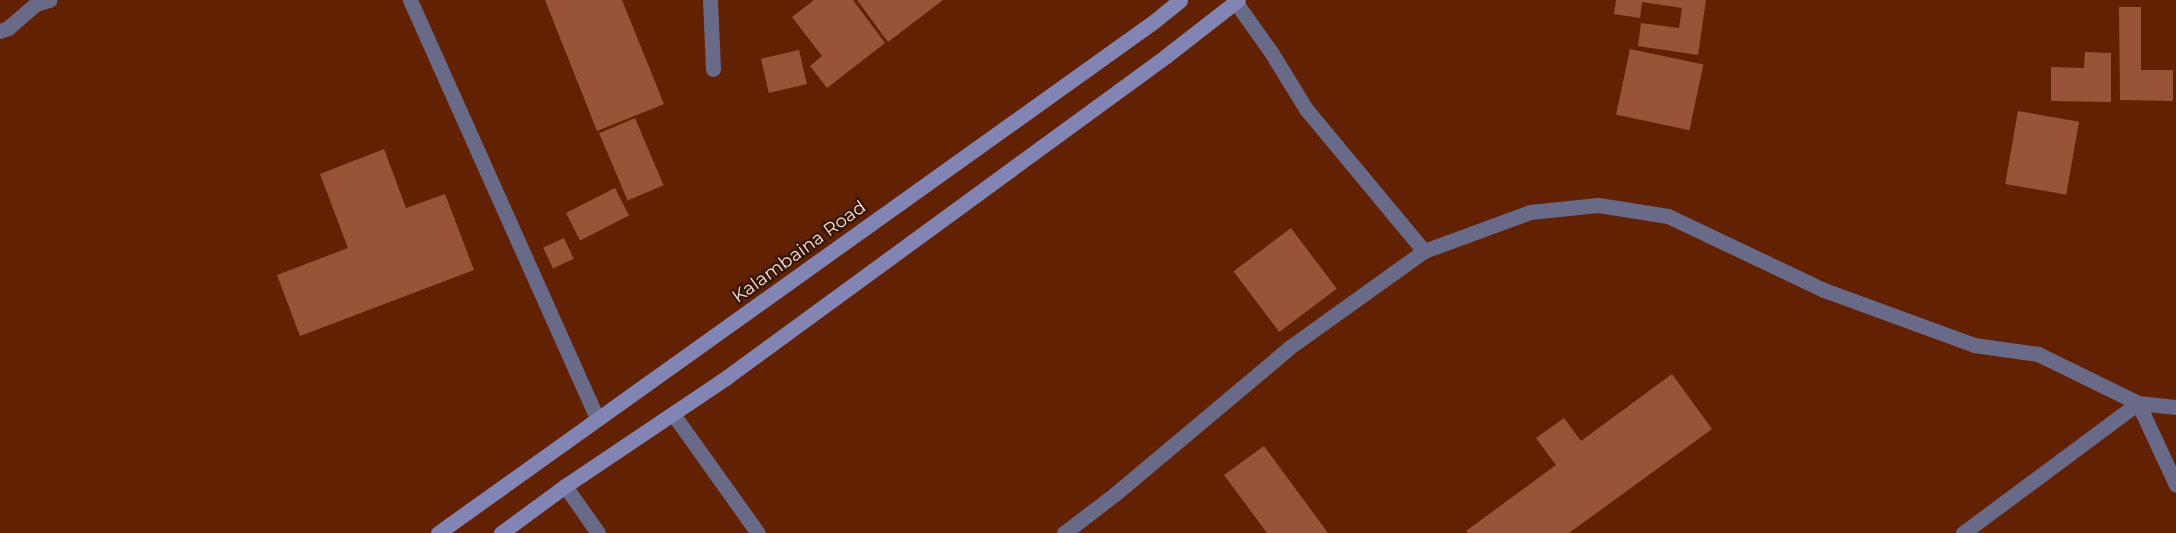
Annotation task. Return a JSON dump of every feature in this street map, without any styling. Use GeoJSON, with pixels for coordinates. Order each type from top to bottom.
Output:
{"type":"FeatureCollection","features":[{"type":"Feature","properties":{"kind":"main road","name":"Kalambaina Road"},"geometry":{"type":"LineString","coordinates":[[438,533],[1142,30],[1180,0]]}},
{"type":"Feature","properties":{"kind":"main road"},"geometry":{"type":"LineString","coordinates":[[501,533],[565,486],[673,414],[1137,77],[1236,0]]}},
{"type":"Feature","properties":{"kind":"street"},"geometry":{"type":"LineString","coordinates":[[0,31],[8,28],[36,4],[49,0]]}},
{"type":"Feature","properties":{"kind":"street"},"geometry":{"type":"LineString","coordinates":[[410,0],[597,419]]}},
{"type":"Feature","properties":{"kind":"street"},"geometry":{"type":"LineString","coordinates":[[710,0],[713,69]]}},
{"type":"Feature","properties":{"kind":"street"},"geometry":{"type":"LineString","coordinates":[[1236,0],[1306,109],[1424,251]]}},
{"type":"Feature","properties":{"kind":"street"},"geometry":{"type":"LineString","coordinates":[[1064,533],[1115,494],[1290,347],[1424,251],[1530,212],[1598,205],[1668,216],[1824,290],[1974,345],[2038,354],[2138,403],[2176,407]]}},
{"type":"Feature","properties":{"kind":"street"},"geometry":{"type":"LineString","coordinates":[[2138,403],[2176,485]]}},
{"type":"Feature","properties":{"kind":"street"},"geometry":{"type":"LineString","coordinates":[[1963,533],[2138,403]]}},
{"type":"Feature","properties":{"kind":"street"},"geometry":{"type":"LineString","coordinates":[[673,414],[758,533]]}},
{"type":"Feature","properties":{"kind":"street"},"geometry":{"type":"LineString","coordinates":[[565,486],[598,533]]}},
{"type":"Feature","properties":{"kind":"building"},"geometry":{"type":"Polygon","coordinates":[[[545,0],[622,0],[664,104],[597,131],[545,0]]]}},
{"type":"Feature","properties":{"kind":"building"},"geometry":{"type":"Polygon","coordinates":[[[814,0],[853,0],[885,43],[827,88],[810,66],[822,56],[792,17],[814,0]]]}},
{"type":"Feature","properties":{"kind":"building"},"geometry":{"type":"Polygon","coordinates":[[[857,0],[943,0],[888,42],[857,0]]]}},
{"type":"Feature","properties":{"kind":"building"},"geometry":{"type":"Polygon","coordinates":[[[1616,0],[1706,0],[1698,55],[1638,46],[1641,23],[1679,28],[1682,8],[1642,2],[1640,18],[1614,14],[1616,0]]]}},
{"type":"Feature","properties":{"kind":"building"},"geometry":{"type":"Polygon","coordinates":[[[2119,7],[2141,7],[2141,70],[2173,70],[2173,101],[2120,100],[2119,7]]]}},
{"type":"Feature","properties":{"kind":"building"},"geometry":{"type":"Polygon","coordinates":[[[1630,49],[1703,65],[1689,130],[1616,115],[1630,49]]]}},
{"type":"Feature","properties":{"kind":"building"},"geometry":{"type":"Polygon","coordinates":[[[799,50],[807,84],[769,93],[761,59],[799,50]]]}},
{"type":"Feature","properties":{"kind":"building"},"geometry":{"type":"Polygon","coordinates":[[[2085,52],[2111,53],[2111,102],[2051,101],[2051,67],[2084,68],[2085,52]]]}},
{"type":"Feature","properties":{"kind":"building"},"geometry":{"type":"Polygon","coordinates":[[[2018,111],[2079,122],[2066,195],[2005,184],[2018,111]]]}},
{"type":"Feature","properties":{"kind":"building"},"geometry":{"type":"Polygon","coordinates":[[[635,118],[664,185],[628,200],[599,133],[635,118]]]}},
{"type":"Feature","properties":{"kind":"building"},"geometry":{"type":"Polygon","coordinates":[[[384,149],[406,208],[445,194],[474,270],[300,336],[277,275],[348,248],[320,174],[384,149]]]}},
{"type":"Feature","properties":{"kind":"building"},"geometry":{"type":"Polygon","coordinates":[[[615,188],[629,216],[580,241],[566,213],[615,188]]]}},
{"type":"Feature","properties":{"kind":"building"},"geometry":{"type":"Polygon","coordinates":[[[1291,228],[1337,289],[1279,332],[1233,271],[1291,228]]]}},
{"type":"Feature","properties":{"kind":"building"},"geometry":{"type":"Polygon","coordinates":[[[564,238],[574,259],[553,269],[543,248],[564,238]]]}},
{"type":"Feature","properties":{"kind":"building"},"geometry":{"type":"Polygon","coordinates":[[[1672,374],[1712,429],[1569,533],[1468,533],[1466,531],[1556,465],[1536,438],[1564,418],[1581,441],[1672,374]]]}},
{"type":"Feature","properties":{"kind":"building"},"geometry":{"type":"Polygon","coordinates":[[[1264,446],[1328,533],[1267,533],[1224,475],[1264,446]]]}}]}
